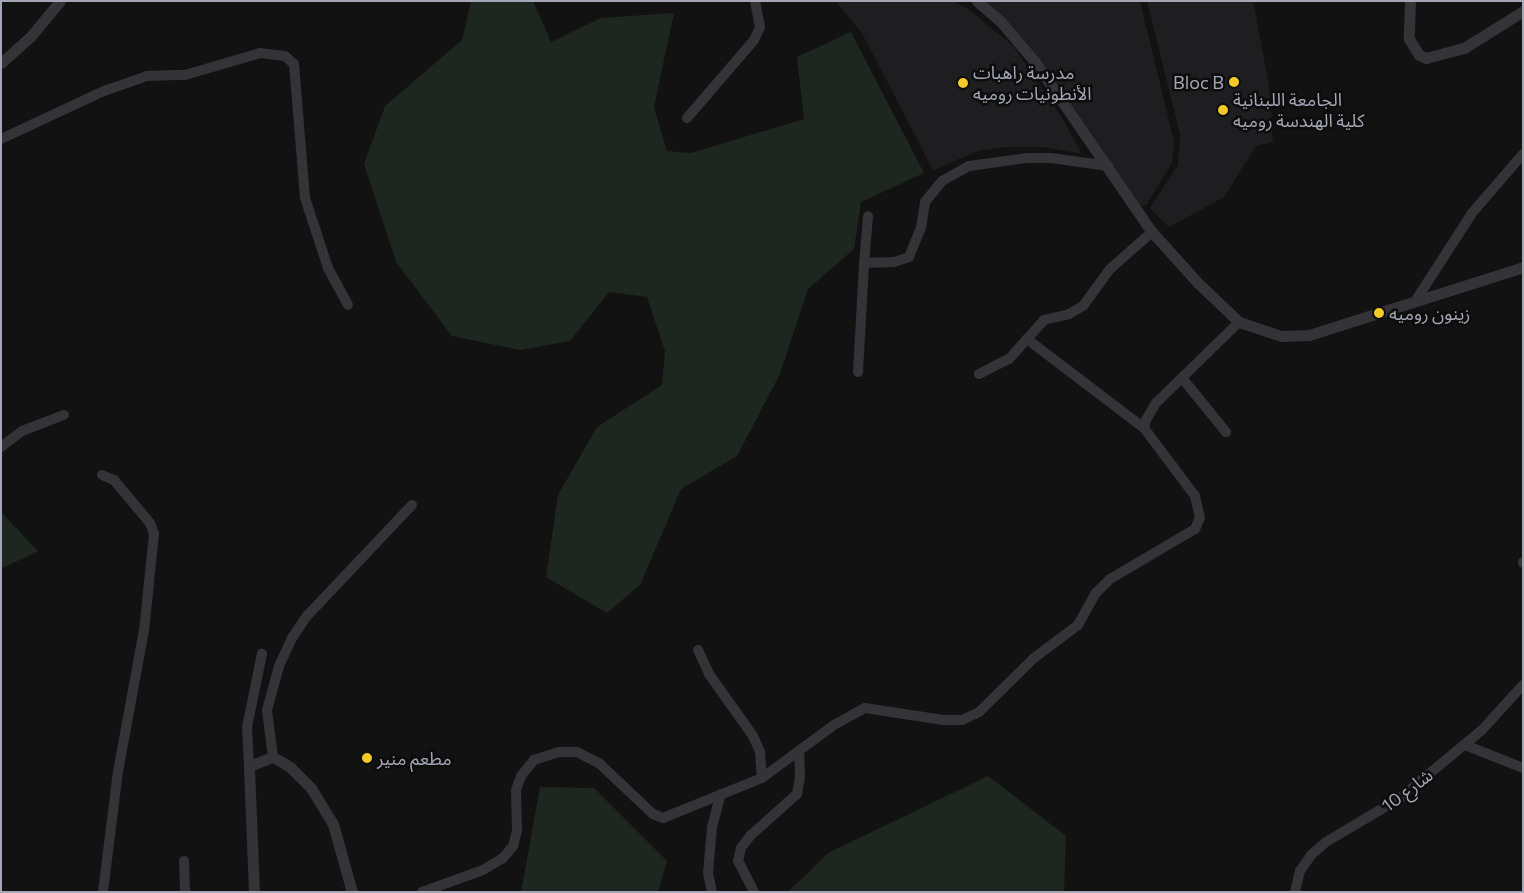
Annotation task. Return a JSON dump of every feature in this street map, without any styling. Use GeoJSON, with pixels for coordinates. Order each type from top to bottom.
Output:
{"type":"FeatureCollection","features":[{"type":"Feature","properties":{"kind":"street"},"geometry":{"type":"LineString","coordinates":[[1,63],[31,36],[60,1]]}},
{"type":"Feature","properties":{"kind":"street"},"geometry":{"type":"LineString","coordinates":[[687,118],[754,40],[760,27],[756,1]]}},
{"type":"Feature","properties":{"kind":"street"},"geometry":{"type":"LineString","coordinates":[[977,1],[1021,43],[1152,232],[1198,283],[1239,322],[1280,336],[1295,338],[1523,267]]}},
{"type":"Feature","properties":{"kind":"street"},"geometry":{"type":"LineString","coordinates":[[1410,1],[1409,39],[1419,54],[1426,58],[1464,48],[1523,11]]}},
{"type":"Feature","properties":{"kind":"street"},"geometry":{"type":"LineString","coordinates":[[1,139],[104,91],[147,76],[185,75],[260,53],[285,56],[294,64],[305,198],[328,268],[348,305]]}},
{"type":"Feature","properties":{"kind":"street"},"geometry":{"type":"LineString","coordinates":[[1416,300],[1472,213],[1523,154]]}},
{"type":"Feature","properties":{"kind":"street"},"geometry":{"type":"LineString","coordinates":[[864,263],[894,262],[909,257],[921,228],[925,202],[931,191],[953,172],[969,166],[1027,158],[1051,158],[1108,166]]}},
{"type":"Feature","properties":{"kind":"street"},"geometry":{"type":"LineString","coordinates":[[858,372],[868,216]]}},
{"type":"Feature","properties":{"kind":"street"},"geometry":{"type":"LineString","coordinates":[[979,374],[1009,359],[1044,320],[1069,314],[1083,306],[1110,269],[1152,232]]}},
{"type":"Feature","properties":{"kind":"street"},"geometry":{"type":"LineString","coordinates":[[1144,428],[1150,412],[1239,322]]}},
{"type":"Feature","properties":{"kind":"street"},"geometry":{"type":"LineString","coordinates":[[422,892],[483,870],[503,858],[513,846],[516,831],[516,790],[521,776],[534,760],[559,752],[577,752],[618,778],[657,817],[669,817],[762,778],[834,725],[865,708],[944,720],[970,718],[1034,658],[1078,625],[1096,593],[1110,580],[1195,529],[1200,518],[1195,496],[1144,428],[1027,340]]}},
{"type":"Feature","properties":{"kind":"street"},"geometry":{"type":"LineString","coordinates":[[1182,378],[1226,432]]}},
{"type":"Feature","properties":{"kind":"street"},"geometry":{"type":"LineString","coordinates":[[1,448],[22,431],[64,415]]}},
{"type":"Feature","properties":{"kind":"street"},"geometry":{"type":"LineString","coordinates":[[102,475],[114,480],[150,523],[154,534],[144,630],[118,771],[103,892]]}},
{"type":"Feature","properties":{"kind":"street"},"geometry":{"type":"LineString","coordinates":[[273,757],[267,710],[279,666],[292,638],[307,616],[412,505]]}},
{"type":"Feature","properties":{"kind":"street"},"geometry":{"type":"LineString","coordinates":[[698,650],[713,682],[753,736],[760,752],[762,778]]}},
{"type":"Feature","properties":{"kind":"street"},"geometry":{"type":"LineString","coordinates":[[254,892],[248,727],[262,654]]}},
{"type":"Feature","properties":{"kind":"street","name":"شارع 10"},"geometry":{"type":"LineString","coordinates":[[1295,892],[1300,871],[1311,855],[1326,842],[1400,798],[1465,745],[1523,685]]}},
{"type":"Feature","properties":{"kind":"street"},"geometry":{"type":"LineString","coordinates":[[1465,745],[1523,768]]}},
{"type":"Feature","properties":{"kind":"street"},"geometry":{"type":"LineString","coordinates":[[754,892],[738,861],[741,848],[750,836],[797,794],[800,776],[799,752]]}},
{"type":"Feature","properties":{"kind":"street"},"geometry":{"type":"LineString","coordinates":[[249,766],[273,757]]}},
{"type":"Feature","properties":{"kind":"street"},"geometry":{"type":"LineString","coordinates":[[273,757],[290,767],[312,788],[329,816],[352,892]]}},
{"type":"Feature","properties":{"kind":"street"},"geometry":{"type":"LineString","coordinates":[[712,892],[708,873],[712,827],[721,794]]}},
{"type":"Feature","properties":{"kind":"street"},"geometry":{"type":"LineString","coordinates":[[184,861],[185,892]]}},
{"type":"Feature","properties":{"kind":"shaded area"},"geometry":{"type":"Polygon","coordinates":[[[471,1],[533,1],[551,42],[601,18],[674,13],[654,107],[667,151],[691,153],[804,119],[797,57],[851,32],[924,173],[861,202],[854,249],[808,289],[780,374],[737,456],[681,489],[640,585],[607,613],[546,577],[558,495],[597,427],[662,385],[665,351],[647,297],[609,292],[570,341],[520,350],[452,336],[396,262],[364,164],[385,106],[462,40],[471,1]]]}},
{"type":"Feature","properties":{"kind":"shaded area","name":"مدرسة راهبات الأنطونيات روميه"},"geometry":{"type":"Polygon","coordinates":[[[836,1],[954,1],[971,11],[1013,46],[1063,119],[1082,154],[1043,147],[1007,147],[978,151],[933,170],[863,35],[836,1]]]}},
{"type":"Feature","properties":{"kind":"shaded area"},"geometry":{"type":"Polygon","coordinates":[[[981,1],[1140,1],[1174,142],[1172,163],[1147,204],[1140,206],[1080,120],[981,1]]]}},
{"type":"Feature","properties":{"kind":"shaded area","name":"الجامعة اللبنانية كلية الهندسة روميه"},"geometry":{"type":"Polygon","coordinates":[[[1147,1],[1253,1],[1269,85],[1273,142],[1256,146],[1224,197],[1169,227],[1150,208],[1178,165],[1180,135],[1147,1]]]}},
{"type":"Feature","properties":{"kind":"shaded area"},"geometry":{"type":"Polygon","coordinates":[[[1,512],[38,551],[1,569],[1,512]]]}},
{"type":"Feature","properties":{"kind":"shaded area"},"geometry":{"type":"Polygon","coordinates":[[[988,776],[1066,836],[1064,892],[788,892],[828,853],[988,776]]]}},
{"type":"Feature","properties":{"kind":"shaded area"},"geometry":{"type":"Polygon","coordinates":[[[540,787],[594,788],[667,861],[658,892],[521,892],[540,787]]]}},
{"type":"Feature","properties":{"kind":"place","name":"Bloc B"},"geometry":{"type":"Point","coordinates":[1234,82]}},
{"type":"Feature","properties":{"kind":"place","name":"مدرسة راهبات الأنطونيات روميه"},"geometry":{"type":"Point","coordinates":[963,83]}},
{"type":"Feature","properties":{"kind":"place","name":"الجامعة اللبنانية كلية الهندسة روميه"},"geometry":{"type":"Point","coordinates":[1223,110]}},
{"type":"Feature","properties":{"kind":"place","name":"زينون روميه"},"geometry":{"type":"Point","coordinates":[1379,313]}},
{"type":"Feature","properties":{"kind":"place","name":"مطعم منير"},"geometry":{"type":"Point","coordinates":[367,758]}}]}
